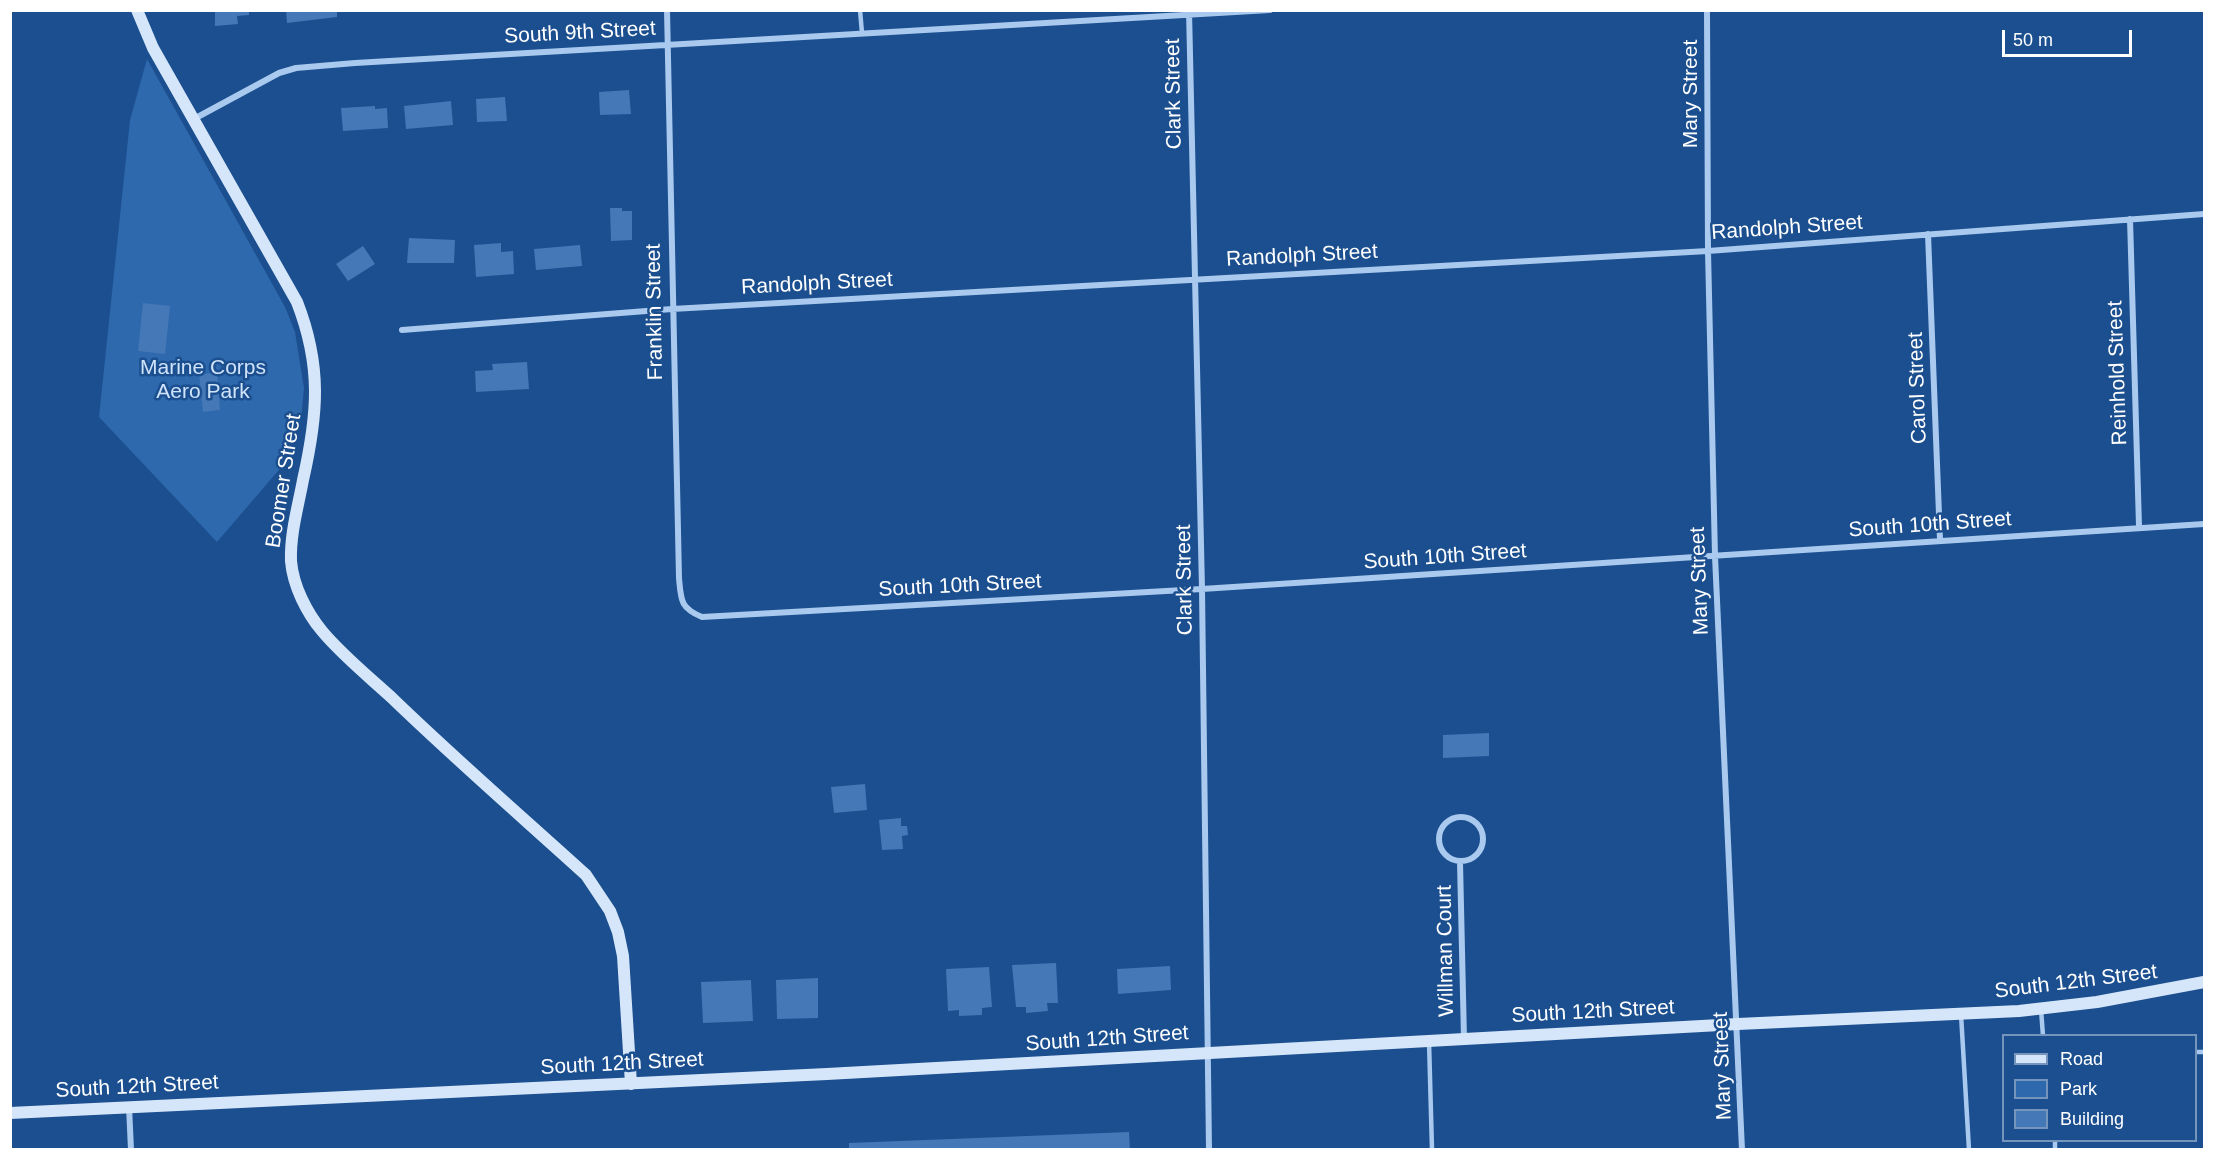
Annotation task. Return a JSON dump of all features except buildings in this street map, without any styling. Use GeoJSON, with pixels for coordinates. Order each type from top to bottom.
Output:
{"type":"FeatureCollection","features":[{"type":"Feature","properties":{"kind":"street","name":"Boomer Street"},"geometry":{"type":"LineString","coordinates":[[137,10],[153,48],[192,120],[297,302],[313,352],[316,378],[315,403],[292,536],[291,562],[296,584],[309,613],[323,632],[404,710],[586,875],[599,894],[610,911],[618,932],[623,956],[631,1084]]}},
{"type":"Feature","properties":{"kind":"street","name":"Franklin Street"},"geometry":{"type":"LineString","coordinates":[[667,10],[679,578],[681,601],[688,611]]}},
{"type":"Feature","properties":{"kind":"street","name":"South 9th Street"},"geometry":{"type":"LineString","coordinates":[[192,120],[279,73],[296,68],[1189,13],[1270,10]]}},
{"type":"Feature","properties":{"kind":"street","name":"Mary Street"},"geometry":{"type":"LineString","coordinates":[[1707,10],[1708,251],[1715,556],[1742,1149]]}},
{"type":"Feature","properties":{"kind":"street","name":"Clark Street"},"geometry":{"type":"LineString","coordinates":[[1189,13],[1202,589],[1209,1149]]}},
{"type":"Feature","properties":{"kind":"street","name":"Randolph Street"},"geometry":{"type":"LineString","coordinates":[[402,330],[672,309],[1708,251],[2205,214]]}},
{"type":"Feature","properties":{"kind":"street","name":"Reinhold Street"},"geometry":{"type":"LineString","coordinates":[[2130,219],[2139,526]]}},
{"type":"Feature","properties":{"kind":"street","name":"Carol Street"},"geometry":{"type":"LineString","coordinates":[[1928,234],[1940,540]]}},
{"type":"Feature","properties":{"kind":"street","name":"South 10th Street"},"geometry":{"type":"LineString","coordinates":[[688,611],[702,616],[1202,589],[2139,526],[2205,524]]}},
{"type":"Feature","properties":{"kind":"street","name":"Willman Court"},"geometry":{"type":"LineString","coordinates":[[1458,817],[1466,818],[1478,825],[1483,838],[1479,852],[1474,857],[1460,862],[1447,857],[1439,845],[1438,837],[1444,824],[1458,817]]}},
{"type":"Feature","properties":{"kind":"street","name":"Willman Court"},"geometry":{"type":"LineString","coordinates":[[1460,862],[1464,1038]]}},
{"type":"Feature","properties":{"kind":"street","name":"South 12th Street"},"geometry":{"type":"LineString","coordinates":[[10,1113],[631,1084],[1464,1038],[1961,1014],[2041,1009],[2097,1002],[2205,982]]}},
{"type":"Feature","properties":{"kind":"street"},"geometry":{"type":"LineString","coordinates":[[129,1106],[131,1149]]}},
{"type":"Feature","properties":{"kind":"lane"},"geometry":{"type":"LineString","coordinates":[[860,10],[861,33]]}},
{"type":"Feature","properties":{"kind":"lane"},"geometry":{"type":"LineString","coordinates":[[2041,1009],[2043,1034]]}},
{"type":"Feature","properties":{"kind":"lane"},"geometry":{"type":"LineString","coordinates":[[1961,1014],[1969,1149]]}},
{"type":"Feature","properties":{"kind":"lane"},"geometry":{"type":"LineString","coordinates":[[1429,1041],[1432,1149]]}},
{"type":"Feature","properties":{"kind":"green space","name":"Marine Corps Aero Park"},"geometry":{"type":"Polygon","coordinates":[[[147,59],[285,307],[295,332],[304,388],[301,420],[290,457],[217,542],[99,417],[130,120],[147,59]]]}}]}
